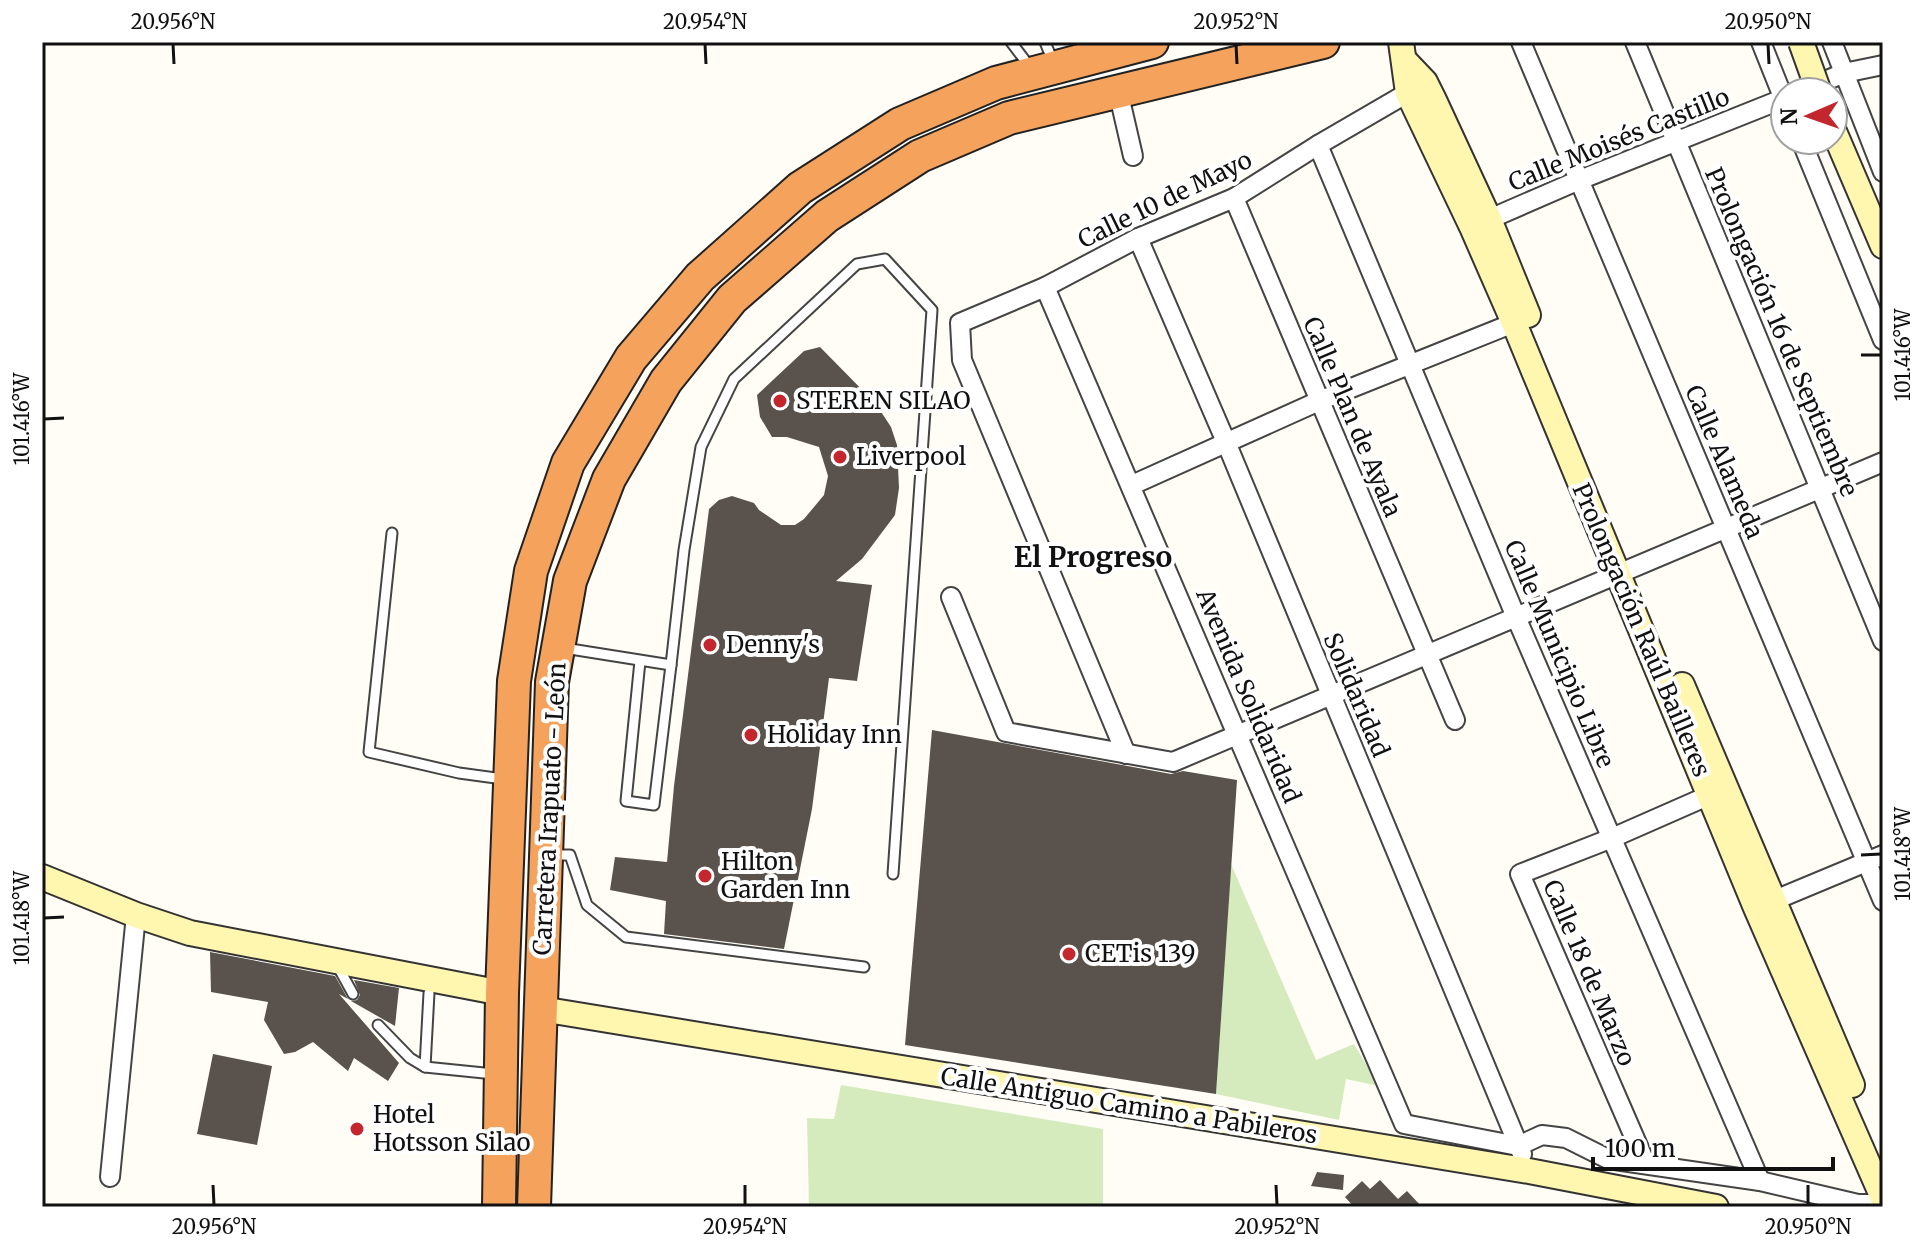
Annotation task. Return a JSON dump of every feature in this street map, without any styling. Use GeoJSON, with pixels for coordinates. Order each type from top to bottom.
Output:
{"type":"FeatureCollection","features":[{"type":"Feature","properties":{"kind":"highway","name":"Carretera Irapuato - León"},"geometry":{"type":"LineString","coordinates":[[534,1207],[552,682],[570,581],[609,479],[666,381],[732,299],[827,216],[920,156],[1009,118],[1323,42]]}},
{"type":"Feature","properties":{"kind":"highway","name":"Carretera Irapuato - León"},"geometry":{"type":"LineString","coordinates":[[499,1207],[502,993],[514,681],[531,571],[568,463],[631,358],[700,277],[800,188],[900,124],[1045,61],[1133,44]]}},
{"type":"Feature","properties":{"kind":"street","name":"Calle Alameda"},"geometry":{"type":"LineString","coordinates":[[1521,42],[1577,181],[1726,528],[1875,859],[1883,901]]}},
{"type":"Feature","properties":{"kind":"street","name":"Prolongación 16 de Septiembre"},"geometry":{"type":"LineString","coordinates":[[1635,42],[1883,641]]}},
{"type":"Feature","properties":{"kind":"street"},"geometry":{"type":"LineString","coordinates":[[1761,42],[1777,76]]}},
{"type":"Feature","properties":{"kind":"street"},"geometry":{"type":"LineString","coordinates":[[1801,42],[1813,76]]}},
{"type":"Feature","properties":{"kind":"street"},"geometry":{"type":"LineString","coordinates":[[1832,42],[1883,172]]}},
{"type":"Feature","properties":{"kind":"street","name":"Prolongación Raúl Bailleres"},"geometry":{"type":"LineString","coordinates":[[1405,47],[1416,87],[1480,223],[1521,320],[1765,904],[1883,1198]]}},
{"type":"Feature","properties":{"kind":"street","name":"Calle Moisés Castillo"},"geometry":{"type":"LineString","coordinates":[[1837,76],[1883,65]]}},
{"type":"Feature","properties":{"kind":"street","name":"Calle 10 de Mayo"},"geometry":{"type":"LineString","coordinates":[[1126,754],[962,360],[960,323],[1045,287],[1138,238],[1234,198],[1416,87]]}},
{"type":"Feature","properties":{"kind":"street"},"geometry":{"type":"LineString","coordinates":[[1118,91],[1133,156]]}},
{"type":"Feature","properties":{"kind":"street","name":"Calle Moisés Castillo"},"geometry":{"type":"LineString","coordinates":[[1480,223],[1769,105]]}},
{"type":"Feature","properties":{"kind":"street","name":"Calle Municipio Libre"},"geometry":{"type":"LineString","coordinates":[[1318,145],[1516,617],[1760,1181]]}},
{"type":"Feature","properties":{"kind":"street"},"geometry":{"type":"LineString","coordinates":[[1808,156],[1883,340]]}},
{"type":"Feature","properties":{"kind":"street"},"geometry":{"type":"LineString","coordinates":[[1845,156],[1883,246]]}},
{"type":"Feature","properties":{"kind":"street","name":"Calle Plan de Ayala"},"geometry":{"type":"LineString","coordinates":[[1234,198],[1455,720]]}},
{"type":"Feature","properties":{"kind":"street","name":"Solidaridad"},"geometry":{"type":"LineString","coordinates":[[1138,238],[1226,442],[1523,1158]]}},
{"type":"Feature","properties":{"kind":"street","name":"Avenida Solidaridad"},"geometry":{"type":"LineString","coordinates":[[1045,287],[1404,1124],[1523,1158]]}},
{"type":"Feature","properties":{"kind":"street"},"geometry":{"type":"LineString","coordinates":[[1132,485],[1319,401],[1521,320]]}},
{"type":"Feature","properties":{"kind":"street"},"geometry":{"type":"LineString","coordinates":[[951,597],[1006,732],[1173,762],[1883,462]]}},
{"type":"Feature","properties":{"kind":"street","name":"Calle 18 de Marzo"},"geometry":{"type":"LineString","coordinates":[[1645,1162],[1520,874],[1718,792]]}},
{"type":"Feature","properties":{"kind":"street"},"geometry":{"type":"LineString","coordinates":[[1765,904],[1875,859]]}},
{"type":"Feature","properties":{"kind":"street"},"geometry":{"type":"LineString","coordinates":[[42,877],[190,933],[502,993]]}},
{"type":"Feature","properties":{"kind":"street","name":"Prolongación Raúl Bailleres"},"geometry":{"type":"LineString","coordinates":[[1765,904],[1883,1157]]}},
{"type":"Feature","properties":{"kind":"street"},"geometry":{"type":"LineString","coordinates":[[110,1177],[136,915]]}},
{"type":"Feature","properties":{"kind":"street","name":"Calle Antiguo Camino a Pabileros"},"geometry":{"type":"LineString","coordinates":[[541,1009],[1523,1158],[1716,1207]]}},
{"type":"Feature","properties":{"kind":"street"},"geometry":{"type":"LineString","coordinates":[[1523,1158],[1542,1135],[1566,1138],[1608,1159],[1760,1181],[1858,1204],[1883,1204]]}},
{"type":"Feature","properties":{"kind":"lane"},"geometry":{"type":"LineString","coordinates":[[1011,42],[1045,61]]}},
{"type":"Feature","properties":{"kind":"lane"},"geometry":{"type":"LineString","coordinates":[[640,661],[626,801],[654,805],[684,550],[701,447],[734,379],[857,264],[885,259],[932,310],[893,874]]}},
{"type":"Feature","properties":{"kind":"lane"},"geometry":{"type":"LineString","coordinates":[[392,533],[369,752],[459,773],[510,780]]}},
{"type":"Feature","properties":{"kind":"lane"},"geometry":{"type":"LineString","coordinates":[[558,647],[671,665]]}},
{"type":"Feature","properties":{"kind":"lane"},"geometry":{"type":"LineString","coordinates":[[546,854],[570,855],[587,905],[626,937],[864,967]]}},
{"type":"Feature","properties":{"kind":"lane"},"geometry":{"type":"LineString","coordinates":[[333,959],[353,994]]}},
{"type":"Feature","properties":{"kind":"lane"},"geometry":{"type":"LineString","coordinates":[[425,1067],[429,993]]}},
{"type":"Feature","properties":{"kind":"lane"},"geometry":{"type":"LineString","coordinates":[[378,1025],[410,1058],[425,1067],[501,1075]]}},
{"type":"Feature","properties":{"kind":"green space"},"geometry":{"type":"Polygon","coordinates":[[[1231,864],[1316,1060],[1354,1044],[1379,1086],[1346,1079],[1339,1120],[1216,1094],[1231,864]]]}},
{"type":"Feature","properties":{"kind":"green space"},"geometry":{"type":"Polygon","coordinates":[[[841,1085],[1103,1129],[1103,1207],[809,1207],[807,1118],[834,1119],[841,1085]]]}},
{"type":"Feature","properties":{"kind":"building"},"geometry":{"type":"Polygon","coordinates":[[[820,347],[876,404],[891,427],[897,445],[899,488],[895,515],[862,559],[836,581],[872,585],[857,681],[829,678],[812,809],[784,949],[664,934],[666,901],[610,890],[615,857],[667,862],[709,509],[719,500],[732,496],[754,503],[781,525],[795,525],[824,495],[828,476],[819,447],[787,437],[772,437],[760,417],[757,395],[804,351],[820,347]]]}},
{"type":"Feature","properties":{"kind":"building","name":"CETis 139"},"geometry":{"type":"Polygon","coordinates":[[[932,730],[1171,774],[1183,771],[1237,780],[1216,1094],[905,1045],[932,730]]]}},
{"type":"Feature","properties":{"kind":"building"},"geometry":{"type":"Polygon","coordinates":[[[210,952],[335,976],[348,999],[339,994],[399,1063],[388,1081],[354,1058],[348,1071],[313,1042],[284,1054],[264,1020],[268,1002],[211,992],[210,952]]]}},
{"type":"Feature","properties":{"kind":"building"},"geometry":{"type":"Polygon","coordinates":[[[354,980],[399,988],[395,1026],[351,1001],[357,1000],[360,995],[354,980]]]}},
{"type":"Feature","properties":{"kind":"building"},"geometry":{"type":"Polygon","coordinates":[[[213,1054],[272,1066],[257,1145],[197,1134],[213,1054]]]}},
{"type":"Feature","properties":{"kind":"building"},"geometry":{"type":"Polygon","coordinates":[[[1317,1172],[1344,1175],[1343,1190],[1311,1186],[1317,1172]]]}},
{"type":"Feature","properties":{"kind":"building"},"geometry":{"type":"Polygon","coordinates":[[[1380,1180],[1398,1199],[1407,1191],[1422,1207],[1354,1207],[1345,1197],[1362,1181],[1370,1189],[1380,1180]]]}},
{"type":"Feature","properties":{"kind":"place","name":"STEREN SILAO"},"geometry":{"type":"Point","coordinates":[780,401]}},
{"type":"Feature","properties":{"kind":"place","name":"Liverpool"},"geometry":{"type":"Point","coordinates":[840,457]}},
{"type":"Feature","properties":{"kind":"place","name":"Denny's"},"geometry":{"type":"Point","coordinates":[710,645]}},
{"type":"Feature","properties":{"kind":"place","name":"Holiday Inn"},"geometry":{"type":"Point","coordinates":[751,735]}},
{"type":"Feature","properties":{"kind":"place","name":"Hilton Garden Inn"},"geometry":{"type":"Point","coordinates":[705,876]}},
{"type":"Feature","properties":{"kind":"place","name":"CETis 139"},"geometry":{"type":"Point","coordinates":[1069,954]}},
{"type":"Feature","properties":{"kind":"place","name":"Hotel Hotsson Silao"},"geometry":{"type":"Point","coordinates":[357,1129]}},
{"type":"Feature","properties":{"kind":"district","name":"El Progreso"},"geometry":{"type":"Point","coordinates":[1093,557]}}]}
